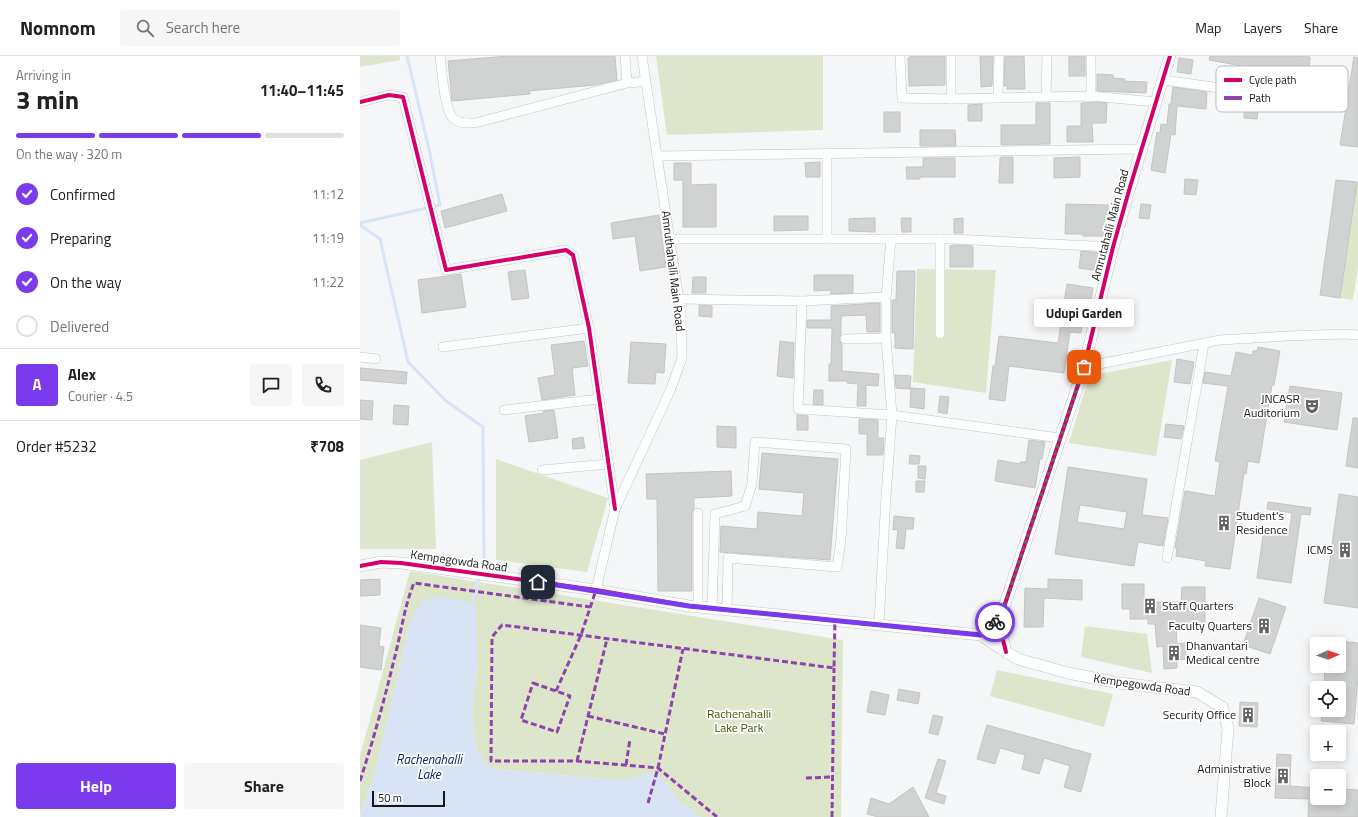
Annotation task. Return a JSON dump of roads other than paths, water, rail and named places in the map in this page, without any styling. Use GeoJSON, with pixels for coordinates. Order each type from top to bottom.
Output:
{"type":"FeatureCollection","features":[{"type":"Feature","properties":{"kind":"street"},"geometry":{"type":"LineString","coordinates":[[443,56],[447,108],[453,119],[463,124],[475,123],[645,77]]}},
{"type":"Feature","properties":{"kind":"street"},"geometry":{"type":"LineString","coordinates":[[625,56],[629,82]]}},
{"type":"Feature","properties":{"kind":"street","name":"Amruthahalli Main Road"},"geometry":{"type":"LineString","coordinates":[[596,590],[615,509],[670,392],[682,358],[681,314],[642,56]]}},
{"type":"Feature","properties":{"kind":"street"},"geometry":{"type":"LineString","coordinates":[[900,56],[902,98],[951,99],[1091,96],[1156,102]]}},
{"type":"Feature","properties":{"kind":"street"},"geometry":{"type":"LineString","coordinates":[[951,56],[951,99]]}},
{"type":"Feature","properties":{"kind":"street"},"geometry":{"type":"LineString","coordinates":[[998,98],[999,56]]}},
{"type":"Feature","properties":{"kind":"street"},"geometry":{"type":"LineString","coordinates":[[1046,97],[1047,56]]}},
{"type":"Feature","properties":{"kind":"street"},"geometry":{"type":"LineString","coordinates":[[1091,56],[1091,96]]}},
{"type":"Feature","properties":{"kind":"street","name":"Amrutahalli Main Road"},"geometry":{"type":"LineString","coordinates":[[1006,652],[1001,632],[1001,616],[1084,367],[1113,247],[1170,56]]}},
{"type":"Feature","properties":{"kind":"street"},"geometry":{"type":"LineString","coordinates":[[1162,80],[1216,88]]}},
{"type":"Feature","properties":{"kind":"street"},"geometry":{"type":"LineString","coordinates":[[360,102],[389,95],[403,97],[446,270],[566,250],[573,255],[589,328],[615,509]]}},
{"type":"Feature","properties":{"kind":"street"},"geometry":{"type":"LineString","coordinates":[[658,156],[1141,149]]}},
{"type":"Feature","properties":{"kind":"street"},"geometry":{"type":"LineString","coordinates":[[827,154],[827,239]]}},
{"type":"Feature","properties":{"kind":"street"},"geometry":{"type":"LineString","coordinates":[[879,624],[892,415],[886,338],[886,297],[891,239]]}},
{"type":"Feature","properties":{"kind":"street"},"geometry":{"type":"LineString","coordinates":[[940,239],[940,334]]}},
{"type":"Feature","properties":{"kind":"street"},"geometry":{"type":"LineString","coordinates":[[670,240],[940,239],[1113,247]]}},
{"type":"Feature","properties":{"kind":"street"},"geometry":{"type":"LineString","coordinates":[[679,299],[802,301],[886,297]]}},
{"type":"Feature","properties":{"kind":"street"},"geometry":{"type":"LineString","coordinates":[[802,301],[798,409],[892,415],[1060,438]]}},
{"type":"Feature","properties":{"kind":"street"},"geometry":{"type":"LineString","coordinates":[[443,346],[589,328]]}},
{"type":"Feature","properties":{"kind":"street"},"geometry":{"type":"LineString","coordinates":[[1084,367],[1220,340],[1287,336],[1358,335]]}},
{"type":"Feature","properties":{"kind":"street"},"geometry":{"type":"LineString","coordinates":[[845,339],[886,338]]}},
{"type":"Feature","properties":{"kind":"street"},"geometry":{"type":"LineString","coordinates":[[1167,558],[1204,344]]}},
{"type":"Feature","properties":{"kind":"street"},"geometry":{"type":"LineString","coordinates":[[360,357],[376,359]]}},
{"type":"Feature","properties":{"kind":"street"},"geometry":{"type":"LineString","coordinates":[[504,410],[599,399]]}},
{"type":"Feature","properties":{"kind":"street"},"geometry":{"type":"LineString","coordinates":[[712,608],[713,558],[715,514],[745,506],[752,484],[755,442],[846,449],[841,540],[837,568],[728,558],[713,558]]}},
{"type":"Feature","properties":{"kind":"street"},"geometry":{"type":"LineString","coordinates":[[542,470],[608,464]]}},
{"type":"Feature","properties":{"kind":"street"},"geometry":{"type":"LineString","coordinates":[[698,513],[698,606]]}},
{"type":"Feature","properties":{"kind":"street"},"geometry":{"type":"LineString","coordinates":[[727,609],[728,558]]}},
{"type":"Feature","properties":{"kind":"street","name":"Kempegowda Road"},"geometry":{"type":"LineString","coordinates":[[360,566],[381,562],[401,563],[596,590],[712,608],[981,635],[1018,659],[1068,673],[1119,683],[1197,692],[1222,707],[1228,728],[1221,817]]}},
{"type":"Feature","properties":{"kind":"street"},"geometry":{"type":"LineString","coordinates":[[981,635],[1001,616]]}},
{"type":"Feature","properties":{"kind":"water","name":"Rachenahalli Lake"},"geometry":{"type":"Polygon","coordinates":[[[439,597],[462,600],[476,607],[478,662],[472,704],[476,749],[490,769],[602,779],[630,779],[651,773],[659,775],[680,802],[701,817],[360,817],[375,774],[411,619],[423,601],[439,597]]]}},
{"type":"Feature","properties":{"kind":"waterway"},"geometry":{"type":"LineString","coordinates":[[360,223],[440,205],[429,149],[407,56]]}},
{"type":"Feature","properties":{"kind":"waterway"},"geometry":{"type":"LineString","coordinates":[[360,225],[380,239],[408,362],[446,401],[483,427],[484,558],[472,605]]}},
{"type":"Feature","properties":{"kind":"place","name":"Udupi Garden"},"geometry":{"type":"Point","coordinates":[1084,367]}},
{"type":"Feature","properties":{"kind":"place","name":"JNCASR Auditorium"},"geometry":{"type":"Point","coordinates":[1312,406]}},
{"type":"Feature","properties":{"kind":"place","name":"Student's Residence"},"geometry":{"type":"Point","coordinates":[1224,523]}},
{"type":"Feature","properties":{"kind":"place","name":"ICMS"},"geometry":{"type":"Point","coordinates":[1345,550]}},
{"type":"Feature","properties":{"kind":"place","name":"Staff Quarters"},"geometry":{"type":"Point","coordinates":[1150,606]}},
{"type":"Feature","properties":{"kind":"place","name":"Faculty Quarters"},"geometry":{"type":"Point","coordinates":[1264,626]}},
{"type":"Feature","properties":{"kind":"place","name":"Dhanvantari Medical centre"},"geometry":{"type":"Point","coordinates":[1174,653]}},
{"type":"Feature","properties":{"kind":"place","name":"Security Office"},"geometry":{"type":"Point","coordinates":[1248,715]}},
{"type":"Feature","properties":{"kind":"place","name":"Administrative Block"},"geometry":{"type":"Point","coordinates":[1283,776]}},
{"type":"Feature","properties":{"kind":"park label","name":"Rachenahalli Lake Park"},"geometry":{"type":"Point","coordinates":[739,721]}}]}
